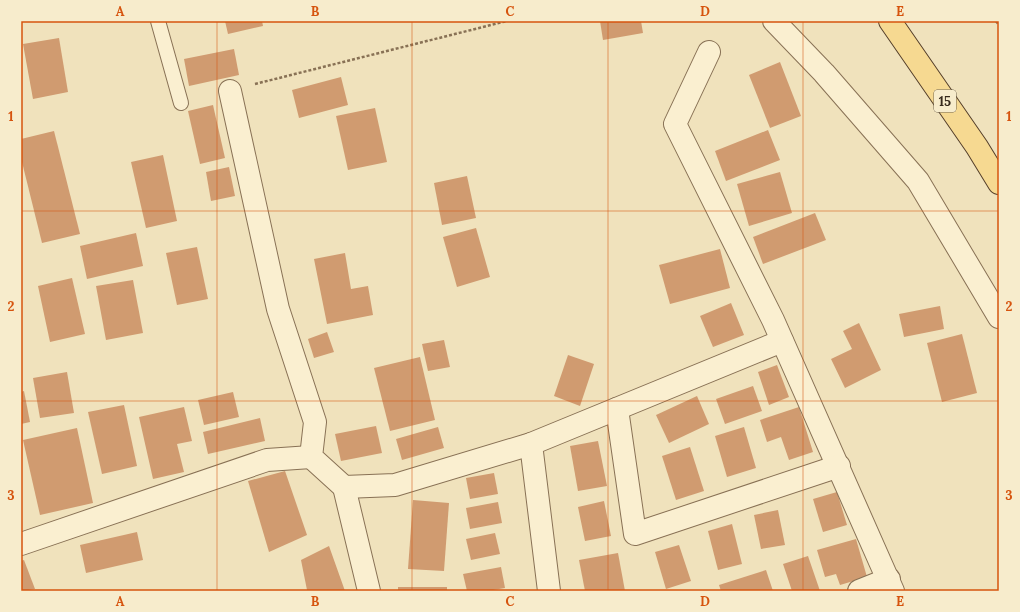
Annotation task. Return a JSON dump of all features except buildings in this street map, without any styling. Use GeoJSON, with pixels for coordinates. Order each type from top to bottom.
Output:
{"type":"FeatureCollection","features":[{"type":"Feature","properties":{"kind":"main road","name":"15"},"geometry":{"type":"LineString","coordinates":[[890,21],[977,147],[999,183]]}},
{"type":"Feature","properties":{"kind":"street"},"geometry":{"type":"LineString","coordinates":[[774,21],[824,73],[918,181],[999,317]]}},
{"type":"Feature","properties":{"kind":"street"},"geometry":{"type":"LineString","coordinates":[[709,52],[675,124],[773,320],[891,585],[858,591]]}},
{"type":"Feature","properties":{"kind":"street"},"geometry":{"type":"LineString","coordinates":[[230,91],[278,309],[314,422],[311,457]]}},
{"type":"Feature","properties":{"kind":"street"},"geometry":{"type":"LineString","coordinates":[[344,487],[395,486],[531,444],[782,341]]}},
{"type":"Feature","properties":{"kind":"street"},"geometry":{"type":"LineString","coordinates":[[617,409],[635,534],[839,466]]}},
{"type":"Feature","properties":{"kind":"street"},"geometry":{"type":"LineString","coordinates":[[531,444],[549,591]]}},
{"type":"Feature","properties":{"kind":"street"},"geometry":{"type":"LineString","coordinates":[[21,544],[267,460],[311,457],[344,487],[369,591]]}},
{"type":"Feature","properties":{"kind":"lane"},"geometry":{"type":"LineString","coordinates":[[158,21],[181,103]]}},
{"type":"Feature","properties":{"kind":"path"},"geometry":{"type":"LineString","coordinates":[[230,91],[507,21]]}},
{"type":"Feature","properties":{"kind":"path"},"geometry":{"type":"LineString","coordinates":[[996,21],[999,25]]}}]}
